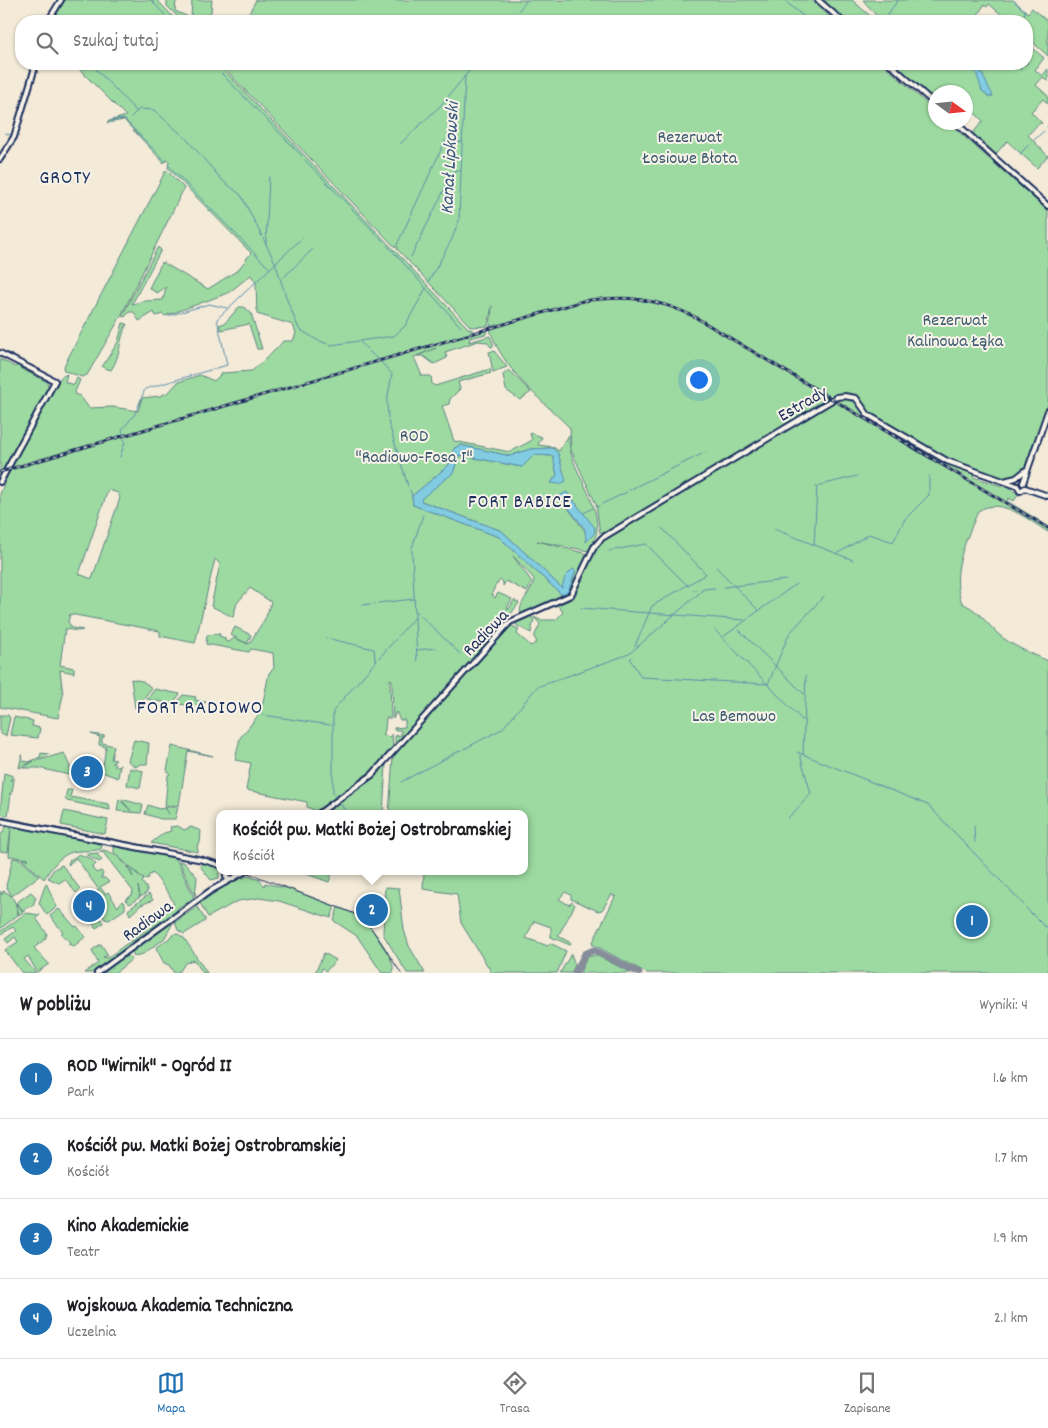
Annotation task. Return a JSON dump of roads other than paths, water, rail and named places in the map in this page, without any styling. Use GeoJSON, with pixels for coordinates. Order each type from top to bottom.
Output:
{"type":"FeatureCollection","features":[{"type":"Feature","properties":{"kind":"main road"},"geometry":{"type":"LineString","coordinates":[[52,15],[61,0]]}},
{"type":"Feature","properties":{"kind":"main road"},"geometry":{"type":"LineString","coordinates":[[818,0],[835,15]]}},
{"type":"Feature","properties":{"kind":"main road"},"geometry":{"type":"LineString","coordinates":[[0,160],[14,137],[34,70]]}},
{"type":"Feature","properties":{"kind":"main road"},"geometry":{"type":"LineString","coordinates":[[897,70],[928,98]]}},
{"type":"Feature","properties":{"kind":"main road"},"geometry":{"type":"LineString","coordinates":[[964,130],[1048,206]]}},
{"type":"Feature","properties":{"kind":"main road"},"geometry":{"type":"LineString","coordinates":[[0,353],[55,382],[0,482]]}},
{"type":"Feature","properties":{"kind":"main road","name":"Estrady"},"geometry":{"type":"LineString","coordinates":[[680,491],[833,400],[844,396],[856,398],[868,415],[947,462],[1017,486],[1020,491],[1025,488]]}},
{"type":"Feature","properties":{"kind":"main road"},"geometry":{"type":"LineString","coordinates":[[1017,486],[1022,483],[1028,469],[1048,411]]}},
{"type":"Feature","properties":{"kind":"main road"},"geometry":{"type":"LineString","coordinates":[[1003,481],[1016,478],[1028,469]]}},
{"type":"Feature","properties":{"kind":"main road"},"geometry":{"type":"LineString","coordinates":[[1022,483],[1025,488],[1048,496]]}},
{"type":"Feature","properties":{"kind":"main road","name":"Radiowa"},"geometry":{"type":"LineString","coordinates":[[324,810],[372,775],[510,622],[572,596],[590,554],[599,541],[680,491]]}},
{"type":"Feature","properties":{"kind":"main road"},"geometry":{"type":"LineString","coordinates":[[0,821],[203,860],[216,865]]}},
{"type":"Feature","properties":{"kind":"main road","name":"Radiowa"},"geometry":{"type":"LineString","coordinates":[[97,973],[213,889],[225,875]]}},
{"type":"Feature","properties":{"kind":"main road","name":"Radiowa"},"geometry":{"type":"LineString","coordinates":[[228,875],[234,879],[240,875]]}},
{"type":"Feature","properties":{"kind":"water"},"geometry":{"type":"Polygon","coordinates":[[[974,70],[980,70],[993,96],[989,97],[982,91],[974,70]]]}},
{"type":"Feature","properties":{"kind":"water"},"geometry":{"type":"Polygon","coordinates":[[[461,445],[510,456],[530,449],[552,448],[558,453],[566,481],[560,484],[551,483],[557,475],[553,456],[534,455],[522,467],[459,455],[453,473],[422,498],[421,501],[502,531],[562,588],[565,577],[573,569],[576,571],[567,594],[562,595],[499,537],[413,505],[412,496],[449,465],[454,448],[461,445]]]}},
{"type":"Feature","properties":{"kind":"water"},"geometry":{"type":"Polygon","coordinates":[[[567,492],[595,528],[594,534],[586,542],[585,529],[559,496],[567,492]]]}},
{"type":"Feature","properties":{"kind":"waterway"},"geometry":{"type":"LineString","coordinates":[[151,0],[165,15]]}},
{"type":"Feature","properties":{"kind":"waterway","name":"Kanał Lipkowski"},"geometry":{"type":"LineString","coordinates":[[519,10],[527,0]]}},
{"type":"Feature","properties":{"kind":"waterway","name":"Kanał Lipkowski"},"geometry":{"type":"LineString","coordinates":[[784,0],[802,15]]}},
{"type":"Feature","properties":{"kind":"waterway","name":"Kanał Lipkowski"},"geometry":{"type":"LineString","coordinates":[[887,15],[898,0]]}},
{"type":"Feature","properties":{"kind":"waterway"},"geometry":{"type":"LineString","coordinates":[[1013,0],[1025,11],[1024,15]]}},
{"type":"Feature","properties":{"kind":"waterway"},"geometry":{"type":"LineString","coordinates":[[97,70],[137,112]]}},
{"type":"Feature","properties":{"kind":"waterway"},"geometry":{"type":"LineString","coordinates":[[400,144],[441,105],[470,70]]}},
{"type":"Feature","properties":{"kind":"waterway"},"geometry":{"type":"LineString","coordinates":[[222,74],[302,156]]}},
{"type":"Feature","properties":{"kind":"waterway","name":"Kanał Lipkowski"},"geometry":{"type":"LineString","coordinates":[[429,281],[452,239],[459,220],[465,76]]}},
{"type":"Feature","properties":{"kind":"waterway"},"geometry":{"type":"LineString","coordinates":[[131,117],[139,109],[154,110],[181,134]]}},
{"type":"Feature","properties":{"kind":"waterway"},"geometry":{"type":"LineString","coordinates":[[111,121],[124,119],[165,161]]}},
{"type":"Feature","properties":{"kind":"waterway"},"geometry":{"type":"LineString","coordinates":[[1034,140],[1044,131]]}},
{"type":"Feature","properties":{"kind":"waterway"},"geometry":{"type":"LineString","coordinates":[[6,134],[11,135]]}},
{"type":"Feature","properties":{"kind":"waterway","name":"Kanał Lipkowski"},"geometry":{"type":"LineString","coordinates":[[184,136],[223,181],[241,195],[275,262],[287,300],[299,329],[317,340],[331,345],[394,336],[405,326],[426,288]]}},
{"type":"Feature","properties":{"kind":"waterway"},"geometry":{"type":"LineString","coordinates":[[397,245],[445,141],[462,142]]}},
{"type":"Feature","properties":{"kind":"waterway"},"geometry":{"type":"LineString","coordinates":[[1021,153],[1032,141]]}},
{"type":"Feature","properties":{"kind":"waterway"},"geometry":{"type":"LineString","coordinates":[[305,160],[383,241]]}},
{"type":"Feature","properties":{"kind":"waterway"},"geometry":{"type":"LineString","coordinates":[[169,166],[269,268]]}},
{"type":"Feature","properties":{"kind":"waterway"},"geometry":{"type":"LineString","coordinates":[[411,257],[454,170],[461,171]]}},
{"type":"Feature","properties":{"kind":"waterway"},"geometry":{"type":"LineString","coordinates":[[266,244],[269,177]]}},
{"type":"Feature","properties":{"kind":"waterway","name":"Kanał Lipkowski"},"geometry":{"type":"LineString","coordinates":[[123,434],[122,430],[135,414],[145,389],[227,365],[217,319],[303,237]]}},
{"type":"Feature","properties":{"kind":"waterway","name":"Kanał Lipkowski"},"geometry":{"type":"LineString","coordinates":[[387,245],[461,327]]}},
{"type":"Feature","properties":{"kind":"waterway"},"geometry":{"type":"LineString","coordinates":[[284,277],[313,249]]}},
{"type":"Feature","properties":{"kind":"waterway"},"geometry":{"type":"LineString","coordinates":[[168,316],[209,304],[227,308]]}},
{"type":"Feature","properties":{"kind":"waterway"},"geometry":{"type":"LineString","coordinates":[[360,342],[376,358],[381,360]]}},
{"type":"Feature","properties":{"kind":"waterway"},"geometry":{"type":"LineString","coordinates":[[381,362],[391,373]]}},
{"type":"Feature","properties":{"kind":"waterway"},"geometry":{"type":"LineString","coordinates":[[388,418],[387,401],[392,374]]}},
{"type":"Feature","properties":{"kind":"waterway"},"geometry":{"type":"LineString","coordinates":[[388,421],[408,486]]}},
{"type":"Feature","properties":{"kind":"waterway"},"geometry":{"type":"LineString","coordinates":[[1042,435],[1047,422]]}},
{"type":"Feature","properties":{"kind":"waterway","name":"Kanał Lipkowski"},"geometry":{"type":"LineString","coordinates":[[120,457],[125,442],[124,439]]}},
{"type":"Feature","properties":{"kind":"waterway"},"geometry":{"type":"LineString","coordinates":[[629,490],[706,452]]}},
{"type":"Feature","properties":{"kind":"waterway"},"geometry":{"type":"LineString","coordinates":[[1028,477],[1034,461]]}},
{"type":"Feature","properties":{"kind":"waterway"},"geometry":{"type":"LineString","coordinates":[[814,545],[817,486],[857,476]]}},
{"type":"Feature","properties":{"kind":"waterway"},"geometry":{"type":"LineString","coordinates":[[837,554],[869,534],[893,542],[905,519],[929,495],[929,476]]}},
{"type":"Feature","properties":{"kind":"waterway"},"geometry":{"type":"LineString","coordinates":[[978,476],[1003,484]]}},
{"type":"Feature","properties":{"kind":"waterway"},"geometry":{"type":"LineString","coordinates":[[1033,488],[1045,493]]}},
{"type":"Feature","properties":{"kind":"waterway"},"geometry":{"type":"LineString","coordinates":[[410,490],[412,496]]}},
{"type":"Feature","properties":{"kind":"waterway"},"geometry":{"type":"LineString","coordinates":[[602,504],[627,492]]}},
{"type":"Feature","properties":{"kind":"waterway"},"geometry":{"type":"LineString","coordinates":[[1035,495],[1040,496]]}},
{"type":"Feature","properties":{"kind":"waterway"},"geometry":{"type":"LineString","coordinates":[[584,513],[593,508]]}},
{"type":"Feature","properties":{"kind":"waterway"},"geometry":{"type":"LineString","coordinates":[[412,548],[423,515]]}},
{"type":"Feature","properties":{"kind":"waterway"},"geometry":{"type":"LineString","coordinates":[[635,646],[652,606],[706,574],[662,528]]}},
{"type":"Feature","properties":{"kind":"waterway"},"geometry":{"type":"LineString","coordinates":[[774,529],[853,560]]}},
{"type":"Feature","properties":{"kind":"waterway"},"geometry":{"type":"LineString","coordinates":[[609,551],[646,544],[692,590],[715,588]]}},
{"type":"Feature","properties":{"kind":"waterway"},"geometry":{"type":"LineString","coordinates":[[412,550],[417,661]]}},
{"type":"Feature","properties":{"kind":"waterway"},"geometry":{"type":"LineString","coordinates":[[716,567],[759,611]]}},
{"type":"Feature","properties":{"kind":"waterway"},"geometry":{"type":"LineString","coordinates":[[724,587],[786,580]]}},
{"type":"Feature","properties":{"kind":"waterway"},"geometry":{"type":"LineString","coordinates":[[750,617],[796,584]]}},
{"type":"Feature","properties":{"kind":"waterway"},"geometry":{"type":"LineString","coordinates":[[464,749],[502,729],[537,687],[629,654],[703,590]]}},
{"type":"Feature","properties":{"kind":"waterway"},"geometry":{"type":"LineString","coordinates":[[632,657],[630,659],[641,677],[768,684],[789,634],[824,596]]}},
{"type":"Feature","properties":{"kind":"waterway"},"geometry":{"type":"LineString","coordinates":[[378,603],[414,599]]}},
{"type":"Feature","properties":{"kind":"waterway"},"geometry":{"type":"LineString","coordinates":[[362,605],[371,604]]}},
{"type":"Feature","properties":{"kind":"waterway"},"geometry":{"type":"LineString","coordinates":[[581,608],[744,620]]}},
{"type":"Feature","properties":{"kind":"waterway"},"geometry":{"type":"LineString","coordinates":[[416,611],[460,654]]}},
{"type":"Feature","properties":{"kind":"waterway"},"geometry":{"type":"LineString","coordinates":[[398,636],[414,618]]}},
{"type":"Feature","properties":{"kind":"waterway"},"geometry":{"type":"LineString","coordinates":[[723,637],[748,619]]}},
{"type":"Feature","properties":{"kind":"waterway"},"geometry":{"type":"LineString","coordinates":[[715,630],[803,721]]}},
{"type":"Feature","properties":{"kind":"waterway"},"geometry":{"type":"LineString","coordinates":[[739,630],[804,694]]}},
{"type":"Feature","properties":{"kind":"waterway"},"geometry":{"type":"LineString","coordinates":[[326,638],[374,649],[375,660],[377,660],[337,706]]}},
{"type":"Feature","properties":{"kind":"waterway"},"geometry":{"type":"LineString","coordinates":[[379,658],[396,639]]}},
{"type":"Feature","properties":{"kind":"waterway"},"geometry":{"type":"LineString","coordinates":[[417,650],[436,648]]}},
{"type":"Feature","properties":{"kind":"waterway"},"geometry":{"type":"LineString","coordinates":[[803,754],[806,676]]}},
{"type":"Feature","properties":{"kind":"waterway"},"geometry":{"type":"LineString","coordinates":[[336,708],[333,711],[333,794],[336,797]]}},
{"type":"Feature","properties":{"kind":"waterway"},"geometry":{"type":"LineString","coordinates":[[263,715],[330,725]]}},
{"type":"Feature","properties":{"kind":"waterway"},"geometry":{"type":"LineString","coordinates":[[401,782],[461,750]]}},
{"type":"Feature","properties":{"kind":"waterway"},"geometry":{"type":"LineString","coordinates":[[797,752],[928,805],[1024,905]]}},
{"type":"Feature","properties":{"kind":"waterway"},"geometry":{"type":"LineString","coordinates":[[788,818],[811,794],[800,755]]}},
{"type":"Feature","properties":{"kind":"waterway"},"geometry":{"type":"LineString","coordinates":[[341,804],[344,810]]}},
{"type":"Feature","properties":{"kind":"waterway"},"geometry":{"type":"LineString","coordinates":[[974,826],[975,842]]}},
{"type":"Feature","properties":{"kind":"waterway"},"geometry":{"type":"LineString","coordinates":[[1026,908],[1045,927],[1048,925]]}},
{"type":"Feature","properties":{"kind":"tram line"},"geometry":{"type":"LineString","coordinates":[[0,817],[199,856],[216,862]]}},
{"type":"Feature","properties":{"kind":"tram line"},"geometry":{"type":"LineString","coordinates":[[253,875],[358,915],[371,928],[401,973]]}},
{"type":"Feature","properties":{"kind":"railway"},"geometry":{"type":"LineString","coordinates":[[0,472],[583,301],[627,298],[654,302],[695,317],[1048,528]]}},
{"type":"Feature","properties":{"kind":"place","name":"Kino Akademickie"},"geometry":{"type":"Point","coordinates":[87,772]}},
{"type":"Feature","properties":{"kind":"place","name":"Wojskowa Akademia Techniczna"},"geometry":{"type":"Point","coordinates":[89,906]}},
{"type":"Feature","properties":{"kind":"place","name":"Kościół pw. Matki Bożej Ostrobramskiej"},"geometry":{"type":"Point","coordinates":[372,910]}},
{"type":"Feature","properties":{"kind":"place","name":"ROD \"Wirnik\" - Ogród II"},"geometry":{"type":"Point","coordinates":[972,921]}},
{"type":"Feature","properties":{"kind":"district","name":"GROTY"},"geometry":{"type":"Point","coordinates":[65,176]}},
{"type":"Feature","properties":{"kind":"district","name":"FORT BABICE"},"geometry":{"type":"Point","coordinates":[520,500]}},
{"type":"Feature","properties":{"kind":"district","name":"FORT RADIOWO"},"geometry":{"type":"Point","coordinates":[200,706]}},
{"type":"Feature","properties":{"kind":"park label","name":"Rezerwat Łosiowe Błota"},"geometry":{"type":"Point","coordinates":[690,146]}},
{"type":"Feature","properties":{"kind":"park label","name":"Rezerwat Kalinowa Łąka"},"geometry":{"type":"Point","coordinates":[955,329]}},
{"type":"Feature","properties":{"kind":"park label","name":"ROD \"Radiowo-Fosa I\""},"geometry":{"type":"Point","coordinates":[414,445]}},
{"type":"Feature","properties":{"kind":"park label","name":"Las Bemowo"},"geometry":{"type":"Point","coordinates":[734,715]}}]}
